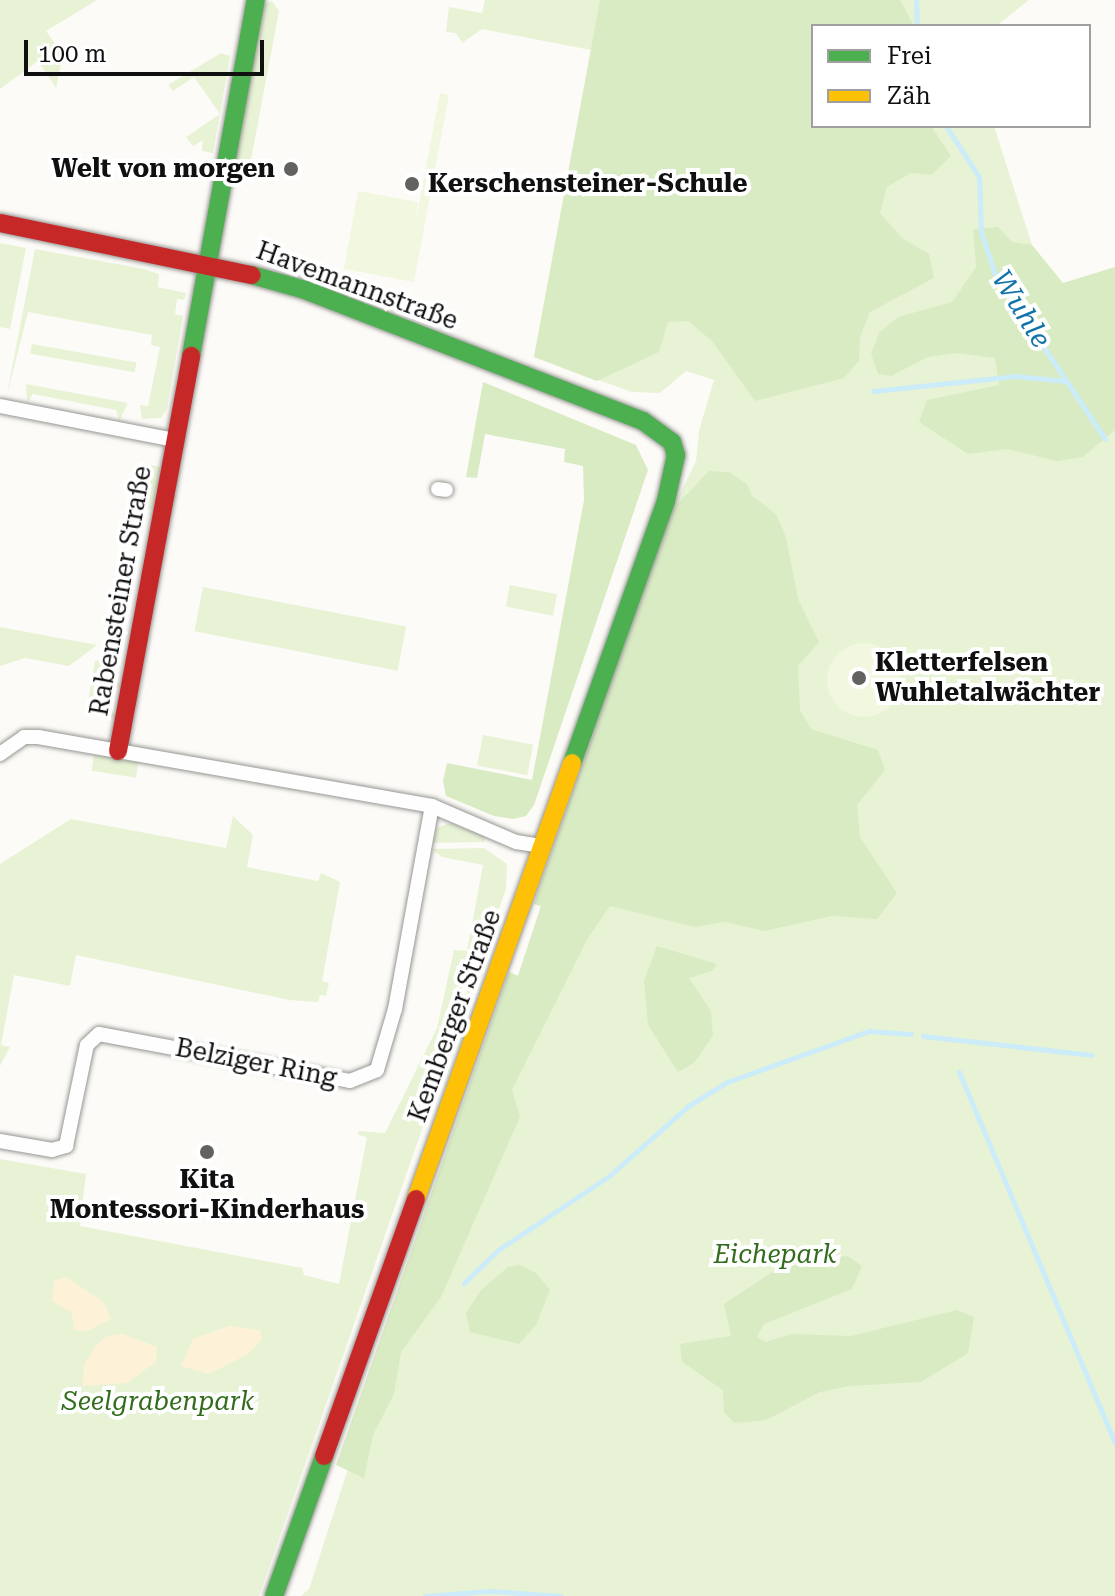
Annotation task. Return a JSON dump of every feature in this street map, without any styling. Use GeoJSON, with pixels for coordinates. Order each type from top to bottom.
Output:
{"type":"FeatureCollection","features":[{"type":"Feature","properties":{"kind":"main road","name":"Rabensteiner Straße"},"geometry":{"type":"LineString","coordinates":[[118,751],[256,0]]}},
{"type":"Feature","properties":{"kind":"main road","name":"Havemannstraße"},"geometry":{"type":"LineString","coordinates":[[0,223],[209,263],[305,290],[643,421],[662,433],[676,452]]}},
{"type":"Feature","properties":{"kind":"main road","name":"Kemberger Straße"},"geometry":{"type":"LineString","coordinates":[[274,1596],[666,501],[676,452]]}},
{"type":"Feature","properties":{"kind":"street","name":"Rabensteiner Straße"},"geometry":{"type":"LineString","coordinates":[[0,406],[175,440]]}},
{"type":"Feature","properties":{"kind":"street"},"geometry":{"type":"LineString","coordinates":[[0,754],[24,737],[118,751],[432,806],[516,842],[541,846]]}},
{"type":"Feature","properties":{"kind":"street","name":"Belziger Ring"},"geometry":{"type":"LineString","coordinates":[[0,1141],[52,1150],[66,1146],[87,1045],[99,1034],[350,1081],[377,1070],[395,1009],[432,806]]}},
{"type":"Feature","properties":{"kind":"green space"},"geometry":{"type":"Polygon","coordinates":[[[0,0],[97,0],[46,31],[63,55],[56,88],[38,61],[0,89],[0,0]]]}},
{"type":"Feature","properties":{"kind":"green space","name":"Eichepark"},"geometry":{"type":"Polygon","coordinates":[[[485,0],[1029,0],[999,24],[811,24],[811,128],[995,128],[1032,245],[1115,356],[1115,1596],[301,1596],[309,1589],[509,972],[518,976],[541,906],[534,904],[540,886],[672,510],[696,461],[699,431],[714,380],[686,371],[660,393],[632,392],[534,357],[591,50],[482,29],[462,43],[456,33],[446,32],[449,7],[482,13],[485,0]]]}},
{"type":"Feature","properties":{"kind":"green space"},"geometry":{"type":"Polygon","coordinates":[[[600,0],[900,0],[913,24],[811,24],[811,128],[932,128],[951,156],[932,175],[911,173],[887,187],[880,213],[902,238],[929,254],[934,278],[870,312],[860,337],[859,361],[844,378],[755,401],[712,341],[688,321],[668,322],[659,352],[597,381],[534,357],[600,0]]]}},
{"type":"Feature","properties":{"kind":"green space"},"geometry":{"type":"Polygon","coordinates":[[[272,1],[279,11],[250,165],[239,169],[234,165],[262,5],[272,1]]]}},
{"type":"Feature","properties":{"kind":"green space"},"geometry":{"type":"Polygon","coordinates":[[[221,53],[230,56],[220,114],[194,77],[173,91],[168,85],[221,53]]]}},
{"type":"Feature","properties":{"kind":"green space"},"geometry":{"type":"Polygon","coordinates":[[[440,93],[449,95],[414,282],[344,269],[358,191],[418,202],[415,225],[440,93]]]}},
{"type":"Feature","properties":{"kind":"green space"},"geometry":{"type":"Polygon","coordinates":[[[220,114],[213,153],[202,151],[203,140],[193,146],[186,137],[220,114]]]}},
{"type":"Feature","properties":{"kind":"green space"},"geometry":{"type":"Polygon","coordinates":[[[998,227],[1012,242],[1032,245],[1063,283],[1115,267],[1115,430],[1083,457],[1057,461],[1007,449],[968,454],[919,422],[927,400],[999,385],[995,358],[957,353],[928,357],[891,376],[878,374],[871,354],[879,333],[898,317],[952,302],[976,267],[973,229],[998,227]]]}},
{"type":"Feature","properties":{"kind":"green space"},"geometry":{"type":"Polygon","coordinates":[[[0,243],[26,248],[10,329],[0,327],[0,243]]]}},
{"type":"Feature","properties":{"kind":"green space"},"geometry":{"type":"Polygon","coordinates":[[[35,249],[144,269],[159,274],[158,287],[186,293],[184,300],[177,299],[175,314],[183,316],[167,409],[161,418],[142,419],[140,405],[148,406],[160,347],[151,345],[152,335],[28,312],[6,399],[35,249]]]}},
{"type":"Feature","properties":{"kind":"green space"},"geometry":{"type":"Polygon","coordinates":[[[32,344],[136,362],[135,372],[30,354],[32,344]]]}},
{"type":"Feature","properties":{"kind":"green space"},"geometry":{"type":"Polygon","coordinates":[[[483,382],[636,445],[648,470],[534,805],[526,816],[513,819],[494,816],[446,796],[443,781],[447,763],[532,780],[584,500],[583,466],[564,462],[565,449],[485,434],[477,478],[466,477],[483,382]]]}},
{"type":"Feature","properties":{"kind":"green space"},"geometry":{"type":"Polygon","coordinates":[[[26,384],[128,403],[119,421],[116,410],[33,394],[27,403],[26,384]]]}},
{"type":"Feature","properties":{"kind":"green space"},"geometry":{"type":"Polygon","coordinates":[[[151,465],[161,467],[152,510],[143,508],[151,465]]]}},
{"type":"Feature","properties":{"kind":"green space"},"geometry":{"type":"Polygon","coordinates":[[[709,471],[729,472],[747,484],[752,496],[776,514],[786,537],[798,599],[819,642],[798,666],[800,710],[811,729],[878,750],[885,770],[857,805],[860,837],[897,893],[877,919],[832,916],[764,931],[725,922],[695,927],[610,906],[588,938],[512,1090],[520,1117],[441,1297],[401,1352],[394,1394],[373,1435],[364,1478],[336,1465],[509,972],[518,976],[541,906],[534,904],[672,510],[709,471]]]}},
{"type":"Feature","properties":{"kind":"green space"},"geometry":{"type":"Polygon","coordinates":[[[510,585],[557,594],[553,616],[506,607],[510,585]]]}},
{"type":"Feature","properties":{"kind":"green space"},"geometry":{"type":"Polygon","coordinates":[[[203,587],[406,626],[398,671],[194,631],[203,587]]]}},
{"type":"Feature","properties":{"kind":"green space"},"geometry":{"type":"Polygon","coordinates":[[[0,627],[97,645],[69,666],[25,658],[0,666],[0,627]]]}},
{"type":"Feature","properties":{"kind":"green space"},"geometry":{"type":"Polygon","coordinates":[[[864,643],[878,646],[890,654],[898,666],[901,680],[898,694],[890,706],[878,714],[864,717],[850,714],[838,706],[830,694],[827,680],[830,666],[838,654],[850,646],[864,643]]]}},
{"type":"Feature","properties":{"kind":"green space"},"geometry":{"type":"Polygon","coordinates":[[[104,659],[121,687],[111,688],[107,711],[117,714],[116,719],[91,714],[87,708],[95,661],[104,659]]]}},
{"type":"Feature","properties":{"kind":"green space"},"geometry":{"type":"Polygon","coordinates":[[[483,735],[533,745],[527,775],[477,765],[483,735]]]}},
{"type":"Feature","properties":{"kind":"green space"},"geometry":{"type":"Polygon","coordinates":[[[94,755],[138,762],[136,778],[91,771],[94,755]]]}},
{"type":"Feature","properties":{"kind":"green space"},"geometry":{"type":"Polygon","coordinates":[[[233,816],[253,835],[247,867],[318,881],[321,873],[340,882],[322,981],[329,983],[326,996],[320,995],[318,1002],[289,1000],[76,955],[70,986],[14,975],[1,1045],[10,1047],[0,1066],[0,864],[71,819],[226,848],[233,816]]]}},
{"type":"Feature","properties":{"kind":"green space"},"geometry":{"type":"Polygon","coordinates":[[[450,823],[486,836],[484,842],[432,843],[437,828],[450,823]]]}},
{"type":"Feature","properties":{"kind":"green space","name":"Seelgrabenpark"},"geometry":{"type":"Polygon","coordinates":[[[484,848],[507,864],[506,889],[259,1596],[0,1596],[0,1159],[86,1174],[80,1226],[302,1268],[304,1275],[339,1284],[367,1137],[358,1135],[359,1131],[385,1133],[437,1028],[454,950],[467,951],[483,865],[442,857],[431,849],[484,848]]]}},
{"type":"Feature","properties":{"kind":"green space"},"geometry":{"type":"Polygon","coordinates":[[[657,946],[717,964],[712,971],[689,978],[711,1011],[713,1036],[694,1063],[678,1072],[648,1025],[644,981],[657,946]]]}},
{"type":"Feature","properties":{"kind":"green space"},"geometry":{"type":"Polygon","coordinates":[[[847,1256],[862,1266],[852,1289],[764,1324],[757,1337],[766,1342],[792,1334],[851,1336],[957,1310],[974,1317],[968,1353],[921,1382],[849,1386],[820,1392],[766,1420],[734,1423],[724,1412],[723,1390],[682,1362],[680,1344],[731,1336],[724,1304],[771,1273],[813,1259],[847,1256]]]}},
{"type":"Feature","properties":{"kind":"green space"},"geometry":{"type":"Polygon","coordinates":[[[520,1265],[536,1273],[550,1290],[536,1325],[519,1344],[470,1332],[466,1313],[481,1290],[508,1267],[520,1265]]]}},
{"type":"Feature","properties":{"kind":"sand"},"geometry":{"type":"Polygon","coordinates":[[[66,1277],[104,1302],[111,1319],[87,1331],[74,1330],[72,1313],[52,1301],[54,1281],[66,1277]]]}},
{"type":"Feature","properties":{"kind":"sand"},"geometry":{"type":"Polygon","coordinates":[[[229,1326],[260,1330],[262,1339],[248,1354],[209,1374],[181,1366],[193,1339],[229,1326]]]}},
{"type":"Feature","properties":{"kind":"sand"},"geometry":{"type":"Polygon","coordinates":[[[123,1334],[157,1347],[156,1362],[127,1383],[83,1386],[84,1364],[95,1347],[105,1337],[123,1334]]]}},
{"type":"Feature","properties":{"kind":"waterway","name":"Wuhle"},"geometry":{"type":"LineString","coordinates":[[916,0],[917,24]]}},
{"type":"Feature","properties":{"kind":"waterway","name":"Wuhle"},"geometry":{"type":"LineString","coordinates":[[947,128],[979,177],[981,232],[995,274],[1105,439]]}},
{"type":"Feature","properties":{"kind":"waterway"},"geometry":{"type":"LineString","coordinates":[[873,391],[1016,376],[1065,381]]}},
{"type":"Feature","properties":{"kind":"waterway"},"geometry":{"type":"LineString","coordinates":[[464,1283],[498,1250],[609,1176],[688,1106],[727,1082],[869,1031],[911,1034]]}},
{"type":"Feature","properties":{"kind":"waterway"},"geometry":{"type":"LineString","coordinates":[[923,1036],[1092,1055]]}},
{"type":"Feature","properties":{"kind":"waterway"},"geometry":{"type":"LineString","coordinates":[[959,1072],[1115,1443]]}},
{"type":"Feature","properties":{"kind":"waterway"},"geometry":{"type":"LineString","coordinates":[[425,1596],[490,1591],[561,1596]]}},
{"type":"Feature","properties":{"kind":"traffic: fast"},"geometry":{"type":"LineString","coordinates":[[191,356],[256,0]]}},
{"type":"Feature","properties":{"kind":"traffic: fast"},"geometry":{"type":"LineString","coordinates":[[252,275],[305,290],[643,421],[672,442],[676,455],[666,501],[572,763]]}},
{"type":"Feature","properties":{"kind":"traffic: fast"},"geometry":{"type":"LineString","coordinates":[[274,1596],[324,1456]]}},
{"type":"Feature","properties":{"kind":"traffic: slow"},"geometry":{"type":"LineString","coordinates":[[416,1199],[572,763]]}},
{"type":"Feature","properties":{"kind":"traffic: jam"},"geometry":{"type":"LineString","coordinates":[[0,223],[252,275]]}},
{"type":"Feature","properties":{"kind":"traffic: jam"},"geometry":{"type":"LineString","coordinates":[[118,751],[191,356]]}},
{"type":"Feature","properties":{"kind":"traffic: jam"},"geometry":{"type":"LineString","coordinates":[[324,1456],[416,1199]]}},
{"type":"Feature","properties":{"kind":"place","name":"Welt von morgen"},"geometry":{"type":"Point","coordinates":[291,169]}},
{"type":"Feature","properties":{"kind":"place","name":"Kerschensteiner-Schule"},"geometry":{"type":"Point","coordinates":[412,184]}},
{"type":"Feature","properties":{"kind":"place","name":"Kletterfelsen Wuhletalwächter"},"geometry":{"type":"Point","coordinates":[859,678]}},
{"type":"Feature","properties":{"kind":"place","name":"Kita Montessori-Kinderhaus"},"geometry":{"type":"Point","coordinates":[207,1152]}}]}
